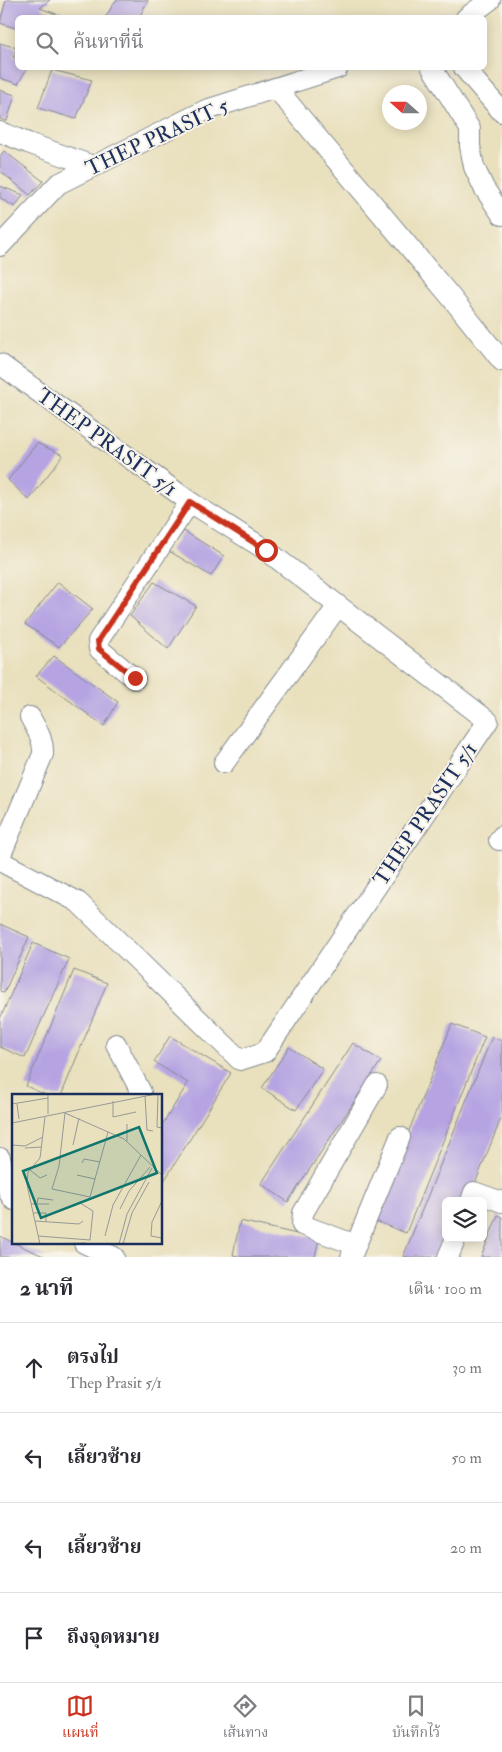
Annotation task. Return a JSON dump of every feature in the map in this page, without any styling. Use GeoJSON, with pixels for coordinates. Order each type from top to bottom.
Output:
{"type":"FeatureCollection","features":[{"type":"Feature","properties":{"kind":"street"},"geometry":{"type":"LineString","coordinates":[[470,15],[490,0]]}},
{"type":"Feature","properties":{"kind":"street","name":"THEP PRASIT 5"},"geometry":{"type":"LineString","coordinates":[[0,246],[58,184],[206,110],[332,70]]}},
{"type":"Feature","properties":{"kind":"street"},"geometry":{"type":"LineString","coordinates":[[433,70],[470,128],[470,146],[474,167],[484,188],[502,215]]}},
{"type":"Feature","properties":{"kind":"street"},"geometry":{"type":"LineString","coordinates":[[466,70],[502,112]]}},
{"type":"Feature","properties":{"kind":"street"},"geometry":{"type":"LineString","coordinates":[[276,88],[502,361]]}},
{"type":"Feature","properties":{"kind":"street"},"geometry":{"type":"LineString","coordinates":[[0,132],[94,166]]}},
{"type":"Feature","properties":{"kind":"street","name":"THEP PRASIT 5/1"},"geometry":{"type":"LineString","coordinates":[[0,364],[190,502],[266,550],[488,721],[266,1052],[240,1060],[78,902],[0,862]]}},
{"type":"Feature","properties":{"kind":"street"},"geometry":{"type":"LineString","coordinates":[[135,678],[99,649],[98,641],[190,502]]}},
{"type":"Feature","properties":{"kind":"street"},"geometry":{"type":"LineString","coordinates":[[224,763],[338,606]]}},
{"type":"Feature","properties":{"kind":"street"},"geometry":{"type":"LineString","coordinates":[[0,857],[43,754],[44,745],[30,717]]}},
{"type":"Feature","properties":{"kind":"street"},"geometry":{"type":"LineString","coordinates":[[116,1044],[141,1094]]}},
{"type":"Feature","properties":{"kind":"street"},"geometry":{"type":"LineString","coordinates":[[376,1085],[303,1213],[302,1225],[354,1251],[400,1137]]}},
{"type":"Feature","properties":{"kind":"street"},"geometry":{"type":"LineString","coordinates":[[0,1158],[12,1195]]}},
{"type":"Feature","properties":{"kind":"street"},"geometry":{"type":"LineString","coordinates":[[472,1197],[474,1192],[502,1202]]}},
{"type":"Feature","properties":{"kind":"street"},"geometry":{"type":"LineString","coordinates":[[448,1257],[454,1242]]}},
{"type":"Feature","properties":{"kind":"street"},"geometry":{"type":"LineString","coordinates":[[86,1244],[114,1257]]}},
{"type":"Feature","properties":{"kind":"building"},"geometry":{"type":"Polygon","coordinates":[[[6,0],[50,0],[40,8],[59,15],[15,15],[15,28],[0,23],[6,0]]]}},
{"type":"Feature","properties":{"kind":"building"},"geometry":{"type":"Polygon","coordinates":[[[116,0],[148,0],[140,15],[107,15],[116,0]]]}},
{"type":"Feature","properties":{"kind":"building"},"geometry":{"type":"Polygon","coordinates":[[[0,43],[15,47],[13,57],[15,58],[15,70],[26,70],[18,84],[0,78],[0,43]]]}},
{"type":"Feature","properties":{"kind":"building"},"geometry":{"type":"Polygon","coordinates":[[[52,70],[92,80],[76,119],[38,108],[52,70]]]}},
{"type":"Feature","properties":{"kind":"building"},"geometry":{"type":"Polygon","coordinates":[[[0,90],[15,95],[7,121],[0,119],[0,90]]]}},
{"type":"Feature","properties":{"kind":"building"},"geometry":{"type":"Polygon","coordinates":[[[4,151],[43,181],[30,195],[0,171],[0,156],[4,151]]]}},
{"type":"Feature","properties":{"kind":"building"},"geometry":{"type":"Polygon","coordinates":[[[0,186],[23,195],[15,207],[0,198],[0,186]]]}},
{"type":"Feature","properties":{"kind":"building"},"geometry":{"type":"Polygon","coordinates":[[[37,443],[63,455],[29,500],[8,480],[37,443]]]}},
{"type":"Feature","properties":{"kind":"building"},"geometry":{"type":"Polygon","coordinates":[[[184,531],[224,556],[211,576],[169,551],[184,531]]]}},
{"type":"Feature","properties":{"kind":"building"},"geometry":{"type":"Polygon","coordinates":[[[58,582],[93,609],[59,647],[25,624],[58,582]]]}},
{"type":"Feature","properties":{"kind":"building"},"geometry":{"type":"Polygon","coordinates":[[[154,582],[196,606],[168,649],[130,616],[154,582]]]}},
{"type":"Feature","properties":{"kind":"building"},"geometry":{"type":"Polygon","coordinates":[[[54,656],[118,702],[104,726],[36,676],[54,656]]]}},
{"type":"Feature","properties":{"kind":"building"},"geometry":{"type":"Polygon","coordinates":[[[0,924],[29,937],[4,993],[0,991],[0,924]]]}},
{"type":"Feature","properties":{"kind":"building"},"geometry":{"type":"Polygon","coordinates":[[[33,943],[69,959],[25,1058],[0,1047],[0,1019],[33,943]]]}},
{"type":"Feature","properties":{"kind":"building"},"geometry":{"type":"Polygon","coordinates":[[[74,970],[107,983],[62,1094],[44,1094],[26,1086],[74,970]]]}},
{"type":"Feature","properties":{"kind":"building"},"geometry":{"type":"Polygon","coordinates":[[[452,1024],[485,1037],[406,1233],[373,1220],[452,1024]]]}},
{"type":"Feature","properties":{"kind":"building"},"geometry":{"type":"Polygon","coordinates":[[[170,1036],[231,1073],[162,1184],[162,1125],[188,1083],[154,1062],[170,1036]]]}},
{"type":"Feature","properties":{"kind":"building"},"geometry":{"type":"Polygon","coordinates":[[[492,1037],[502,1041],[502,1116],[470,1197],[442,1197],[442,1242],[445,1242],[445,1257],[403,1257],[492,1037]]]}},
{"type":"Feature","properties":{"kind":"building"},"geometry":{"type":"Polygon","coordinates":[[[353,1043],[381,1061],[288,1202],[261,1184],[353,1043]]]}},
{"type":"Feature","properties":{"kind":"building"},"geometry":{"type":"Polygon","coordinates":[[[289,1047],[323,1069],[296,1110],[262,1088],[289,1047]]]}},
{"type":"Feature","properties":{"kind":"building"},"geometry":{"type":"Polygon","coordinates":[[[498,1215],[502,1217],[502,1257],[481,1257],[498,1215]]]}},
{"type":"Feature","properties":{"kind":"building"},"geometry":{"type":"Polygon","coordinates":[[[240,1221],[319,1239],[315,1257],[244,1257],[233,1255],[240,1221]]]}},
{"type":"Feature","properties":{"kind":"building"},"geometry":{"type":"Polygon","coordinates":[[[0,1236],[12,1242],[12,1244],[16,1244],[46,1257],[0,1257],[0,1236]]]}},
{"type":"Feature","properties":{"kind":"route"},"geometry":{"type":"LineString","coordinates":[[135,678],[99,649],[98,641],[190,502],[266,550]]}}]}
